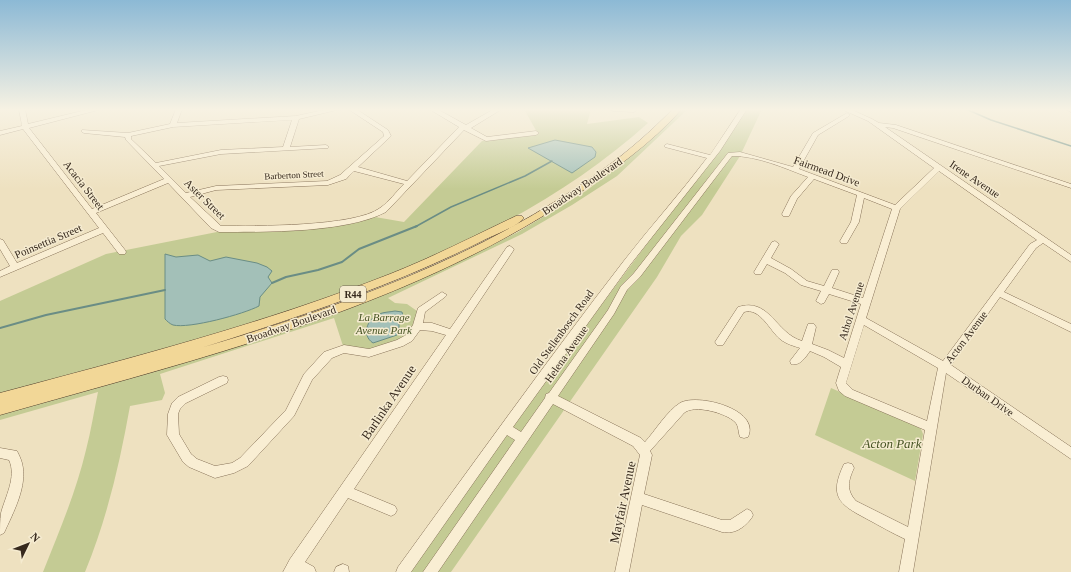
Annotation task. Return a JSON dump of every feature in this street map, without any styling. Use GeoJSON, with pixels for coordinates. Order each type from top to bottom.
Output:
{"type":"FeatureCollection","features":[{"type":"Feature","properties":{"kind":"main road","name":"Broadway Boulevard"},"geometry":{"type":"LineString","coordinates":[[0,400],[227,336],[345,296],[435,260],[491,233],[565,191],[614,157],[638,136]]}},
{"type":"Feature","properties":{"kind":"main road","name":"Broadway Boulevard"},"geometry":{"type":"LineString","coordinates":[[0,409],[237,342],[348,304],[452,262],[524,224],[575,193],[624,158],[649,136]]}},
{"type":"Feature","properties":{"kind":"street","name":"Acacia Street"},"geometry":{"type":"LineString","coordinates":[[32,136],[122,252]]}},
{"type":"Feature","properties":{"kind":"street","name":"Aster Street"},"geometry":{"type":"LineString","coordinates":[[128,136],[128,139],[219,229],[334,224],[353,221],[377,214],[457,136]]}},
{"type":"Feature","properties":{"kind":"street"},"geometry":{"type":"LineString","coordinates":[[286,149],[290,136]]}},
{"type":"Feature","properties":{"kind":"street","name":"Barberton Street"},"geometry":{"type":"LineString","coordinates":[[184,196],[216,188],[332,182],[343,177],[386,136]]}},
{"type":"Feature","properties":{"kind":"street"},"geometry":{"type":"LineString","coordinates":[[481,136],[488,139],[514,136]]}},
{"type":"Feature","properties":{"kind":"street","name":"Old Stellenbosch Road"},"geometry":{"type":"LineString","coordinates":[[403,572],[561,352],[725,136]]}},
{"type":"Feature","properties":{"kind":"street"},"geometry":{"type":"LineString","coordinates":[[795,170],[814,136]]}},
{"type":"Feature","properties":{"kind":"street","name":"Irene Avenue"},"geometry":{"type":"LineString","coordinates":[[893,136],[1071,259]]}},
{"type":"Feature","properties":{"kind":"street"},"geometry":{"type":"LineString","coordinates":[[923,136],[1071,186]]}},
{"type":"Feature","properties":{"kind":"street"},"geometry":{"type":"LineString","coordinates":[[696,153],[702,144]]}},
{"type":"Feature","properties":{"kind":"street"},"geometry":{"type":"LineString","coordinates":[[667,146],[710,157]]}},
{"type":"Feature","properties":{"kind":"street"},"geometry":{"type":"LineString","coordinates":[[154,165],[216,153],[326,147]]}},
{"type":"Feature","properties":{"kind":"street","name":"Fairmead Drive"},"geometry":{"type":"LineString","coordinates":[[728,156],[732,153],[738,152],[795,170],[896,208]]}},
{"type":"Feature","properties":{"kind":"street","name":"Helena Avenue"},"geometry":{"type":"LineString","coordinates":[[430,572],[576,360],[611,312],[624,288],[637,275],[728,156]]}},
{"type":"Feature","properties":{"kind":"street"},"geometry":{"type":"LineString","coordinates":[[353,168],[407,183]]}},
{"type":"Feature","properties":{"kind":"street","name":"Athol Avenue"},"geometry":{"type":"LineString","coordinates":[[930,427],[846,391],[841,383],[896,208],[934,171],[940,168]]}},
{"type":"Feature","properties":{"kind":"street"},"geometry":{"type":"LineString","coordinates":[[786,214],[794,198],[812,177]]}},
{"type":"Feature","properties":{"kind":"street"},"geometry":{"type":"LineString","coordinates":[[694,178],[708,182]]}},
{"type":"Feature","properties":{"kind":"street"},"geometry":{"type":"LineString","coordinates":[[92,212],[169,180]]}},
{"type":"Feature","properties":{"kind":"street"},"geometry":{"type":"LineString","coordinates":[[844,241],[855,222],[862,195]]}},
{"type":"Feature","properties":{"kind":"street","name":"Poinsettia Street"},"geometry":{"type":"LineString","coordinates":[[0,274],[105,229]]}},
{"type":"Feature","properties":{"kind":"street","name":"Acton Avenue"},"geometry":{"type":"LineString","coordinates":[[906,572],[940,375],[944,366],[1033,246],[1038,242],[1045,240]]}},
{"type":"Feature","properties":{"kind":"street"},"geometry":{"type":"LineString","coordinates":[[0,242],[14,267]]}},
{"type":"Feature","properties":{"kind":"street"},"geometry":{"type":"LineString","coordinates":[[758,272],[775,244]]}},
{"type":"Feature","properties":{"kind":"street"},"geometry":{"type":"LineString","coordinates":[[640,246],[655,252]]}},
{"type":"Feature","properties":{"kind":"street","name":"Barlinka Avenue"},"geometry":{"type":"LineString","coordinates":[[292,568],[510,249]]}},
{"type":"Feature","properties":{"kind":"street"},"geometry":{"type":"LineString","coordinates":[[765,259],[788,270],[802,282],[866,302]]}},
{"type":"Feature","properties":{"kind":"street"},"geometry":{"type":"LineString","coordinates":[[820,301],[835,272]]}},
{"type":"Feature","properties":{"kind":"street"},"geometry":{"type":"LineString","coordinates":[[999,293],[1071,328]]}},
{"type":"Feature","properties":{"kind":"street"},"geometry":{"type":"LineString","coordinates":[[223,380],[182,400],[176,406],[173,414],[173,435],[187,458],[193,463],[215,472],[234,468],[244,462],[290,413],[308,377],[328,355],[344,349],[366,353],[396,345],[409,338],[418,326],[421,310],[442,295]]}},
{"type":"Feature","properties":{"kind":"street"},"geometry":{"type":"LineString","coordinates":[[720,342],[740,311],[746,308],[767,318],[785,338],[823,352],[846,365]]}},
{"type":"Feature","properties":{"kind":"street","name":"Durban Drive"},"geometry":{"type":"LineString","coordinates":[[861,319],[944,366],[1071,454]]}},
{"type":"Feature","properties":{"kind":"street"},"geometry":{"type":"LineString","coordinates":[[418,326],[432,327],[452,333]]}},
{"type":"Feature","properties":{"kind":"street"},"geometry":{"type":"LineString","coordinates":[[795,361],[804,352],[811,327]]}},
{"type":"Feature","properties":{"kind":"street"},"geometry":{"type":"LineString","coordinates":[[561,352],[576,360]]}},
{"type":"Feature","properties":{"kind":"street","name":"Mayfair Avenue"},"geometry":{"type":"LineString","coordinates":[[550,398],[637,442],[644,449],[646,455],[622,572]]}},
{"type":"Feature","properties":{"kind":"street"},"geometry":{"type":"LineString","coordinates":[[644,449],[649,446],[682,408],[689,404],[700,404],[734,414],[742,422],[744,433]]}},
{"type":"Feature","properties":{"kind":"street"},"geometry":{"type":"LineString","coordinates":[[505,429],[523,438]]}},
{"type":"Feature","properties":{"kind":"street"},"geometry":{"type":"LineString","coordinates":[[0,453],[13,455],[17,464],[13,495],[0,529]]}},
{"type":"Feature","properties":{"kind":"street"},"geometry":{"type":"LineString","coordinates":[[848,468],[842,484],[843,495],[846,500],[852,505],[912,536]]}},
{"type":"Feature","properties":{"kind":"street"},"geometry":{"type":"LineString","coordinates":[[345,491],[391,510]]}},
{"type":"Feature","properties":{"kind":"street"},"geometry":{"type":"LineString","coordinates":[[637,496],[722,526],[732,526],[747,515]]}},
{"type":"Feature","properties":{"kind":"street"},"geometry":{"type":"LineString","coordinates":[[292,568],[309,572]]}},
{"type":"Feature","properties":{"kind":"green space"},"geometry":{"type":"Polygon","coordinates":[[[524,136],[632,136],[580,177],[505,222],[425,261],[341,294],[255,323],[0,394],[0,301],[106,254],[222,231],[347,224],[375,217],[404,222],[482,141],[524,136]]]}},
{"type":"Feature","properties":{"kind":"green space","name":"La Barrage Avenue Park"},"geometry":{"type":"Polygon","coordinates":[[[654,136],[660,136],[617,176],[572,205],[522,234],[388,298],[395,303],[407,304],[417,311],[415,324],[403,339],[371,350],[343,346],[334,318],[160,374],[165,393],[162,400],[130,406],[112,490],[100,532],[85,572],[43,572],[67,512],[82,466],[98,392],[0,420],[0,414],[264,338],[315,321],[454,264],[518,232],[586,191],[635,153],[654,136]]]}},
{"type":"Feature","properties":{"kind":"green space"},"geometry":{"type":"Polygon","coordinates":[[[728,136],[750,136],[740,156],[702,215],[681,236],[657,277],[451,572],[408,572],[569,348],[728,136]]]}},
{"type":"Feature","properties":{"kind":"green space","name":"Acton Park"},"geometry":{"type":"Polygon","coordinates":[[[831,388],[921,429],[923,434],[915,481],[815,435],[831,388]]]}},
{"type":"Feature","properties":{"kind":"water"},"geometry":{"type":"Polygon","coordinates":[[[555,140],[592,147],[596,152],[595,157],[572,173],[528,148],[555,140]]]}},
{"type":"Feature","properties":{"kind":"water"},"geometry":{"type":"Polygon","coordinates":[[[165,254],[176,257],[198,255],[210,261],[226,257],[257,263],[272,271],[268,277],[272,283],[260,297],[259,306],[252,309],[229,317],[203,323],[181,326],[173,325],[165,319],[165,254]]]}},
{"type":"Feature","properties":{"kind":"water"},"geometry":{"type":"Polygon","coordinates":[[[395,311],[402,312],[403,316],[399,318],[399,329],[397,335],[373,343],[369,340],[366,332],[371,320],[379,314],[395,311]]]}},
{"type":"Feature","properties":{"kind":"waterway"},"geometry":{"type":"LineString","coordinates":[[1039,136],[1071,146]]}},
{"type":"Feature","properties":{"kind":"waterway"},"geometry":{"type":"LineString","coordinates":[[416,226],[451,207],[525,176],[552,161]]}},
{"type":"Feature","properties":{"kind":"waterway"},"geometry":{"type":"LineString","coordinates":[[272,283],[286,277],[318,270],[342,262],[359,249],[416,226]]}},
{"type":"Feature","properties":{"kind":"waterway"},"geometry":{"type":"LineString","coordinates":[[0,328],[46,315],[165,290]]}}]}
